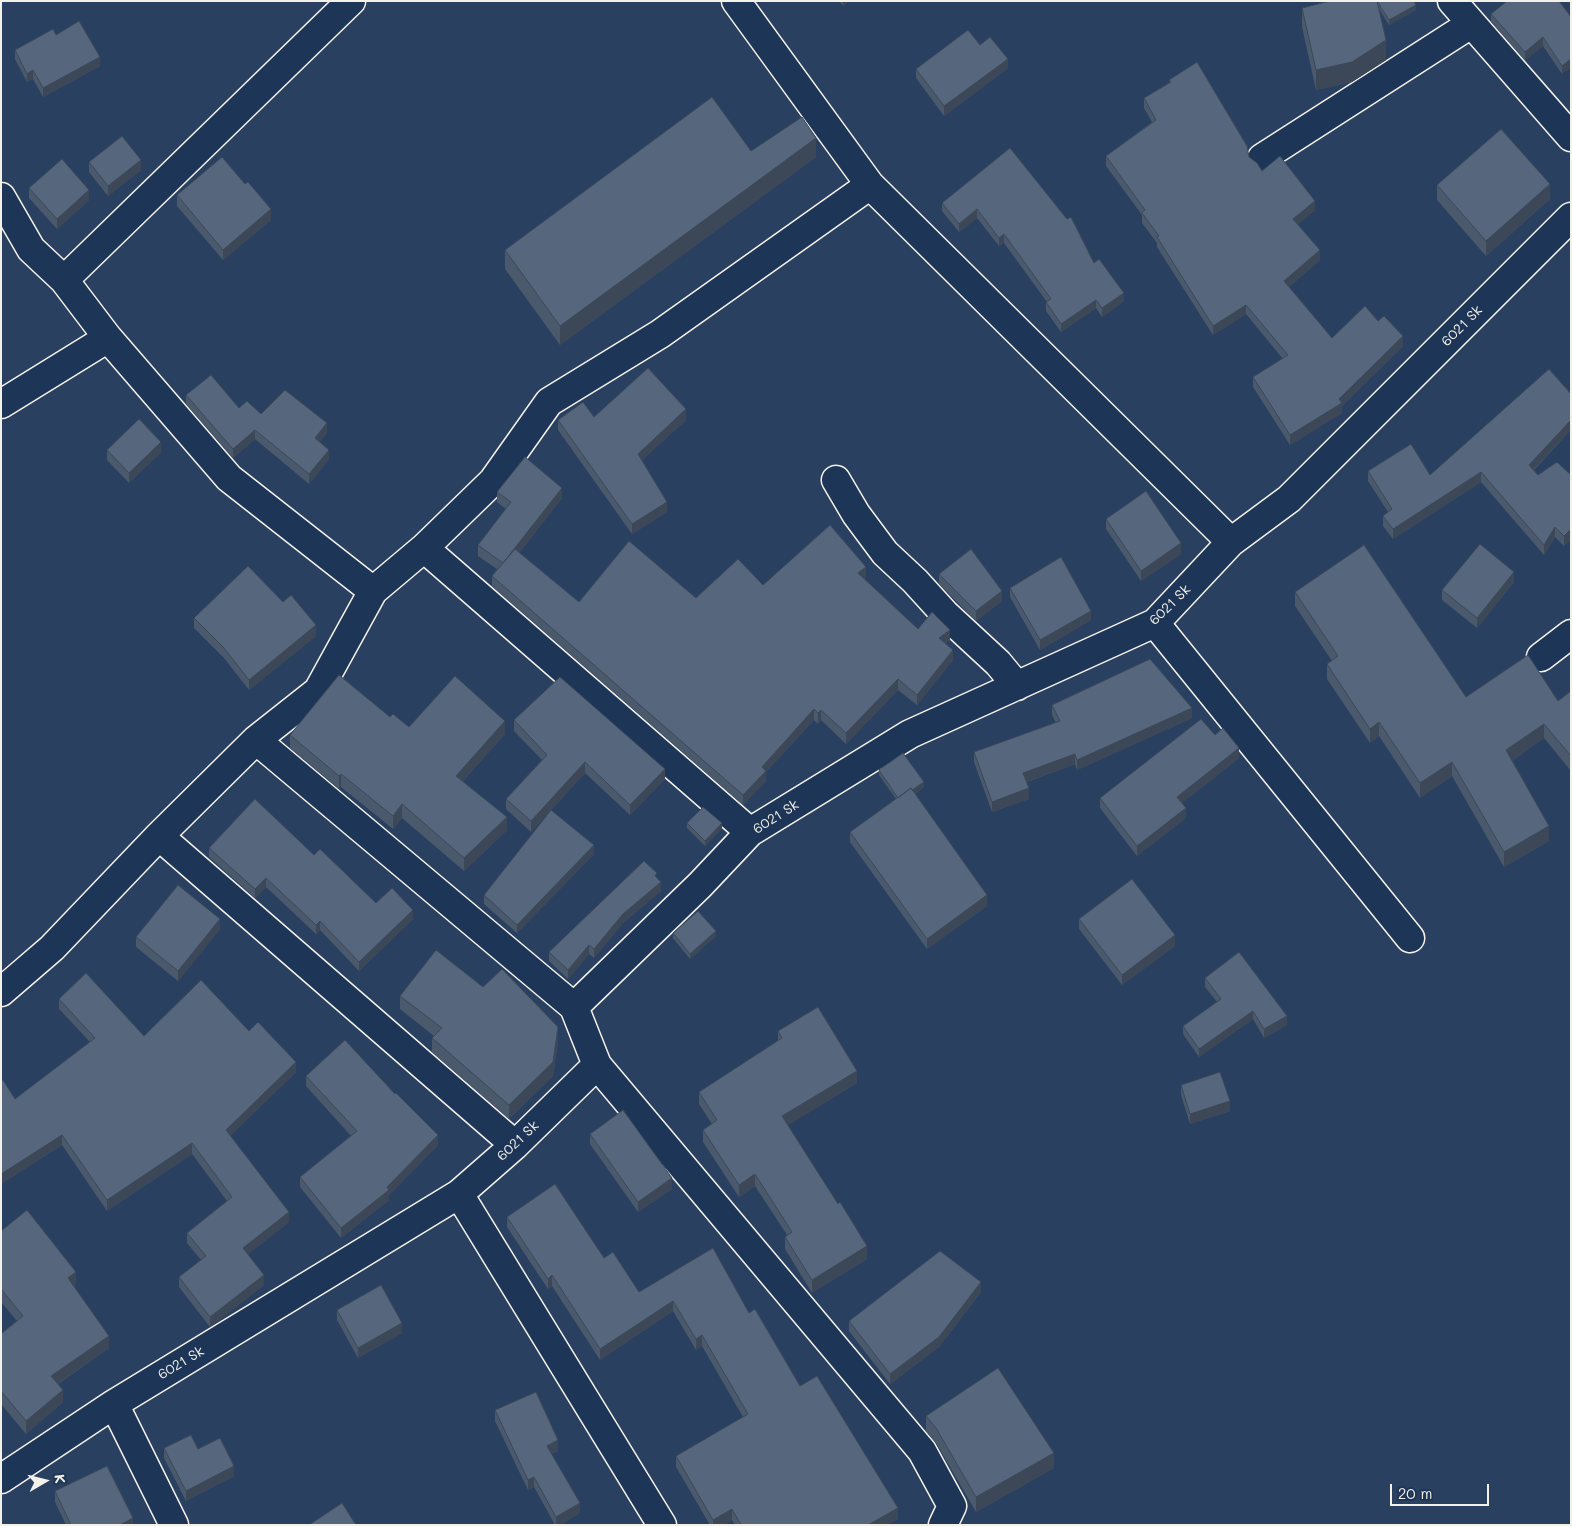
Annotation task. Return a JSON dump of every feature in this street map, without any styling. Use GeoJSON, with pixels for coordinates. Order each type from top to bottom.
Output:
{"type":"FeatureCollection","features":[{"type":"Feature","properties":{"kind":"street"},"geometry":{"type":"LineString","coordinates":[[64,280],[351,1]]}},
{"type":"Feature","properties":{"kind":"street"},"geometry":{"type":"LineString","coordinates":[[736,1],[870,185],[1231,542]]}},
{"type":"Feature","properties":{"kind":"street"},"geometry":{"type":"LineString","coordinates":[[1452,1],[1571,137]]}},
{"type":"Feature","properties":{"kind":"street"},"geometry":{"type":"LineString","coordinates":[[1262,158],[1471,24]]}},
{"type":"Feature","properties":{"kind":"street"},"geometry":{"type":"LineString","coordinates":[[1,992],[52,948],[159,836],[256,740],[318,691],[373,592],[424,548],[493,481],[549,402],[660,334],[870,185]]}},
{"type":"Feature","properties":{"kind":"street"},"geometry":{"type":"LineString","coordinates":[[1,197],[30,249],[64,280],[108,338],[229,478],[373,592]]}},
{"type":"Feature","properties":{"kind":"street","name":"6021 Sk"},"geometry":{"type":"LineString","coordinates":[[574,1007],[700,885],[750,832],[910,734],[1155,623],[1231,542],[1289,499],[1571,217]]}},
{"type":"Feature","properties":{"kind":"street"},"geometry":{"type":"LineString","coordinates":[[1,404],[108,338]]}},
{"type":"Feature","properties":{"kind":"street"},"geometry":{"type":"LineString","coordinates":[[836,480],[856,514],[885,553],[916,581],[945,614],[998,663],[1017,686]]}},
{"type":"Feature","properties":{"kind":"street"},"geometry":{"type":"LineString","coordinates":[[424,548],[750,832]]}},
{"type":"Feature","properties":{"kind":"street"},"geometry":{"type":"LineString","coordinates":[[1155,623],[1410,938]]}},
{"type":"Feature","properties":{"kind":"street"},"geometry":{"type":"LineString","coordinates":[[1541,657],[1571,634]]}},
{"type":"Feature","properties":{"kind":"street"},"geometry":{"type":"LineString","coordinates":[[256,740],[574,1007],[596,1065],[922,1452],[952,1506],[943,1525]]}},
{"type":"Feature","properties":{"kind":"street"},"geometry":{"type":"LineString","coordinates":[[159,836],[515,1145]]}},
{"type":"Feature","properties":{"kind":"street","name":"6021 Sk"},"geometry":{"type":"LineString","coordinates":[[6,1467],[114,1404],[459,1194],[515,1145],[596,1065]]}},
{"type":"Feature","properties":{"kind":"street"},"geometry":{"type":"LineString","coordinates":[[459,1194],[662,1525]]}},
{"type":"Feature","properties":{"kind":"street"},"geometry":{"type":"LineString","coordinates":[[114,1404],[174,1525]]}},
{"type":"Feature","properties":{"kind":"building"},"geometry":{"type":"Polygon","coordinates":[[[1330,1],[1377,1],[1386,40],[1352,62],[1316,70],[1302,8],[1330,1]]]}},
{"type":"Feature","properties":{"kind":"building"},"geometry":{"type":"Polygon","coordinates":[[[1377,1],[1414,1],[1416,5],[1389,20],[1377,1]]]}},
{"type":"Feature","properties":{"kind":"building"},"geometry":{"type":"Polygon","coordinates":[[[1507,1],[1559,1],[1571,17],[1571,59],[1562,66],[1543,37],[1525,52],[1491,14],[1507,1]]]}},
{"type":"Feature","properties":{"kind":"building"},"geometry":{"type":"Polygon","coordinates":[[[79,21],[100,57],[43,88],[33,70],[27,74],[15,50],[53,29],[56,35],[79,21]]]}},
{"type":"Feature","properties":{"kind":"building"},"geometry":{"type":"Polygon","coordinates":[[[968,30],[980,45],[990,37],[1008,59],[944,106],[916,69],[968,30]]]}},
{"type":"Feature","properties":{"kind":"building"},"geometry":{"type":"Polygon","coordinates":[[[1197,62],[1247,146],[1249,157],[1257,163],[1262,171],[1280,156],[1315,201],[1293,219],[1320,250],[1284,281],[1332,338],[1365,306],[1378,321],[1384,316],[1403,336],[1339,399],[1342,403],[1290,435],[1253,377],[1288,355],[1246,305],[1213,326],[1157,237],[1159,236],[1142,213],[1145,210],[1106,156],[1156,120],[1144,98],[1171,82],[1169,80],[1197,62]]]}},
{"type":"Feature","properties":{"kind":"building"},"geometry":{"type":"Polygon","coordinates":[[[712,97],[751,151],[802,117],[816,138],[560,326],[505,250],[712,97]]]}},
{"type":"Feature","properties":{"kind":"building"},"geometry":{"type":"Polygon","coordinates":[[[1501,129],[1550,184],[1486,241],[1437,185],[1501,129]]]}},
{"type":"Feature","properties":{"kind":"building"},"geometry":{"type":"Polygon","coordinates":[[[122,136],[141,160],[108,186],[89,162],[122,136]]]}},
{"type":"Feature","properties":{"kind":"building"},"geometry":{"type":"Polygon","coordinates":[[[1010,148],[1067,219],[1071,217],[1094,263],[1099,259],[1124,293],[1102,308],[1096,300],[1061,324],[1046,302],[1051,299],[1004,234],[999,238],[977,209],[959,224],[942,203],[1010,148]]]}},
{"type":"Feature","properties":{"kind":"building"},"geometry":{"type":"Polygon","coordinates":[[[222,157],[245,184],[248,182],[271,209],[223,250],[177,195],[222,157]]]}},
{"type":"Feature","properties":{"kind":"building"},"geometry":{"type":"Polygon","coordinates":[[[62,159],[89,190],[57,219],[29,188],[62,159]]]}},
{"type":"Feature","properties":{"kind":"building"},"geometry":{"type":"Polygon","coordinates":[[[648,368],[686,409],[638,454],[667,502],[632,524],[558,420],[583,402],[594,417],[648,368]]]}},
{"type":"Feature","properties":{"kind":"building"},"geometry":{"type":"Polygon","coordinates":[[[1549,369],[1571,394],[1571,420],[1529,465],[1538,475],[1557,462],[1571,475],[1571,529],[1564,536],[1555,527],[1544,545],[1481,472],[1393,529],[1383,516],[1392,509],[1368,471],[1411,444],[1430,475],[1549,369]]]}},
{"type":"Feature","properties":{"kind":"building"},"geometry":{"type":"Polygon","coordinates":[[[211,375],[239,408],[247,401],[261,414],[285,390],[327,423],[315,438],[329,450],[309,474],[255,430],[233,449],[186,395],[211,375]]]}},
{"type":"Feature","properties":{"kind":"building"},"geometry":{"type":"Polygon","coordinates":[[[139,419],[161,442],[129,473],[107,450],[139,419]]]}},
{"type":"Feature","properties":{"kind":"building"},"geometry":{"type":"Polygon","coordinates":[[[525,457],[562,488],[503,563],[478,545],[511,502],[497,492],[525,457]]]}},
{"type":"Feature","properties":{"kind":"building"},"geometry":{"type":"Polygon","coordinates":[[[1146,491],[1181,543],[1141,571],[1106,519],[1146,491]]]}},
{"type":"Feature","properties":{"kind":"building"},"geometry":{"type":"Polygon","coordinates":[[[830,525],[866,567],[858,573],[918,629],[932,612],[950,630],[939,638],[953,650],[917,695],[898,679],[846,733],[821,710],[818,713],[814,709],[762,767],[766,771],[743,795],[492,576],[515,549],[579,602],[629,541],[696,598],[738,559],[763,585],[830,525]]]}},
{"type":"Feature","properties":{"kind":"building"},"geometry":{"type":"Polygon","coordinates":[[[1480,544],[1514,572],[1477,618],[1442,590],[1480,544]]]}},
{"type":"Feature","properties":{"kind":"building"},"geometry":{"type":"Polygon","coordinates":[[[1364,545],[1466,697],[1528,655],[1558,701],[1571,691],[1571,756],[1544,724],[1506,750],[1549,826],[1504,852],[1452,762],[1420,783],[1379,722],[1370,729],[1327,664],[1338,656],[1295,592],[1364,545]]]}},
{"type":"Feature","properties":{"kind":"building"},"geometry":{"type":"Polygon","coordinates":[[[971,549],[1002,591],[976,611],[939,574],[971,549]]]}},
{"type":"Feature","properties":{"kind":"building"},"geometry":{"type":"Polygon","coordinates":[[[1061,557],[1091,611],[1040,640],[1010,588],[1061,557]]]}},
{"type":"Feature","properties":{"kind":"building"},"geometry":{"type":"Polygon","coordinates":[[[248,566],[283,602],[291,595],[316,625],[249,680],[224,648],[194,618],[248,566]]]}},
{"type":"Feature","properties":{"kind":"building"},"geometry":{"type":"Polygon","coordinates":[[[1150,659],[1192,708],[1077,760],[1075,754],[1023,773],[1029,788],[992,802],[974,752],[1060,721],[1052,705],[1150,659]]]}},
{"type":"Feature","properties":{"kind":"building"},"geometry":{"type":"Polygon","coordinates":[[[339,675],[390,717],[393,714],[409,727],[455,676],[505,721],[456,776],[507,817],[464,858],[402,804],[393,816],[341,774],[339,776],[290,735],[339,675]]]}},
{"type":"Feature","properties":{"kind":"building"},"geometry":{"type":"Polygon","coordinates":[[[560,677],[665,769],[630,805],[585,762],[531,821],[506,799],[547,755],[514,720],[560,677]]]}},
{"type":"Feature","properties":{"kind":"building"},"geometry":{"type":"Polygon","coordinates":[[[1201,719],[1215,735],[1223,728],[1239,748],[1177,797],[1186,808],[1137,846],[1100,798],[1201,719]]]}},
{"type":"Feature","properties":{"kind":"building"},"geometry":{"type":"Polygon","coordinates":[[[903,753],[924,782],[912,790],[911,788],[898,798],[879,770],[903,753]]]}},
{"type":"Feature","properties":{"kind":"building"},"geometry":{"type":"Polygon","coordinates":[[[911,788],[987,895],[927,939],[850,832],[911,788]]]}},
{"type":"Feature","properties":{"kind":"building"},"geometry":{"type":"Polygon","coordinates":[[[255,799],[314,855],[320,849],[376,903],[392,888],[413,910],[359,962],[320,921],[316,925],[266,878],[255,889],[209,848],[255,799]]]}},
{"type":"Feature","properties":{"kind":"building"},"geometry":{"type":"Polygon","coordinates":[[[703,807],[722,823],[705,841],[687,823],[703,807]]]}},
{"type":"Feature","properties":{"kind":"building"},"geometry":{"type":"Polygon","coordinates":[[[551,810],[594,845],[517,925],[484,895],[551,810]]]}},
{"type":"Feature","properties":{"kind":"building"},"geometry":{"type":"Polygon","coordinates":[[[644,861],[657,873],[655,876],[661,882],[623,914],[594,949],[589,945],[568,970],[549,952],[644,861]]]}},
{"type":"Feature","properties":{"kind":"building"},"geometry":{"type":"Polygon","coordinates":[[[1132,879],[1175,935],[1122,975],[1079,919],[1132,879]]]}},
{"type":"Feature","properties":{"kind":"building"},"geometry":{"type":"Polygon","coordinates":[[[178,885],[220,919],[178,971],[136,937],[178,885]]]}},
{"type":"Feature","properties":{"kind":"building"},"geometry":{"type":"Polygon","coordinates":[[[698,911],[716,931],[690,954],[673,933],[698,911]]]}},
{"type":"Feature","properties":{"kind":"building"},"geometry":{"type":"Polygon","coordinates":[[[436,950],[483,987],[502,969],[558,1027],[553,1062],[509,1105],[432,1038],[442,1028],[400,996],[436,950]]]}},
{"type":"Feature","properties":{"kind":"building"},"geometry":{"type":"Polygon","coordinates":[[[1239,952],[1287,1016],[1264,1029],[1253,1011],[1199,1049],[1183,1026],[1221,999],[1205,978],[1239,952]]]}},
{"type":"Feature","properties":{"kind":"building"},"geometry":{"type":"Polygon","coordinates":[[[86,973],[144,1036],[201,980],[249,1031],[258,1022],[296,1062],[226,1130],[289,1212],[243,1248],[264,1275],[210,1317],[179,1277],[206,1256],[187,1233],[232,1197],[192,1143],[107,1200],[62,1135],[1,1174],[1,1081],[3,1080],[15,1099],[95,1038],[59,999],[86,973]]]}},
{"type":"Feature","properties":{"kind":"building"},"geometry":{"type":"Polygon","coordinates":[[[818,1007],[857,1071],[782,1116],[867,1246],[812,1280],[785,1237],[792,1232],[755,1174],[739,1185],[703,1130],[717,1120],[699,1092],[782,1038],[778,1031],[818,1007]]]}},
{"type":"Feature","properties":{"kind":"building"},"geometry":{"type":"Polygon","coordinates":[[[345,1040],[395,1094],[438,1135],[387,1187],[389,1190],[341,1228],[300,1177],[357,1131],[306,1076],[345,1040]]]}},
{"type":"Feature","properties":{"kind":"building"},"geometry":{"type":"Polygon","coordinates":[[[1220,1072],[1230,1101],[1190,1114],[1181,1085],[1220,1072]]]}},
{"type":"Feature","properties":{"kind":"building"},"geometry":{"type":"Polygon","coordinates":[[[623,1110],[672,1178],[638,1202],[590,1134],[623,1110]]]}},
{"type":"Feature","properties":{"kind":"building"},"geometry":{"type":"Polygon","coordinates":[[[555,1184],[604,1258],[613,1252],[639,1292],[713,1248],[749,1313],[755,1309],[800,1386],[817,1376],[898,1508],[868,1525],[741,1525],[732,1509],[713,1520],[676,1456],[748,1414],[702,1335],[696,1339],[673,1301],[600,1349],[552,1275],[548,1279],[507,1217],[555,1184]]]}},
{"type":"Feature","properties":{"kind":"building"},"geometry":{"type":"Polygon","coordinates":[[[27,1210],[76,1272],[68,1278],[109,1336],[51,1376],[63,1390],[26,1421],[1,1391],[1,1334],[23,1316],[1,1289],[1,1231],[27,1210]]]}},
{"type":"Feature","properties":{"kind":"building"},"geometry":{"type":"Polygon","coordinates":[[[940,1251],[981,1282],[939,1337],[890,1374],[849,1321],[940,1251]]]}},
{"type":"Feature","properties":{"kind":"building"},"geometry":{"type":"Polygon","coordinates":[[[381,1285],[402,1323],[358,1348],[337,1310],[381,1285]]]}},
{"type":"Feature","properties":{"kind":"building"},"geometry":{"type":"Polygon","coordinates":[[[998,1368],[1054,1453],[976,1497],[936,1428],[926,1416],[998,1368]]]}},
{"type":"Feature","properties":{"kind":"building"},"geometry":{"type":"Polygon","coordinates":[[[536,1392],[558,1440],[547,1446],[580,1503],[556,1517],[534,1477],[528,1480],[495,1410],[536,1392]]]}},
{"type":"Feature","properties":{"kind":"building"},"geometry":{"type":"Polygon","coordinates":[[[191,1435],[198,1449],[220,1438],[234,1466],[186,1491],[164,1448],[191,1435]]]}},
{"type":"Feature","properties":{"kind":"building"},"geometry":{"type":"Polygon","coordinates":[[[107,1466],[133,1518],[120,1525],[71,1525],[55,1491],[107,1466]]]}},
{"type":"Feature","properties":{"kind":"building"},"geometry":{"type":"Polygon","coordinates":[[[342,1503],[356,1525],[309,1525],[342,1503]]]}}]}
